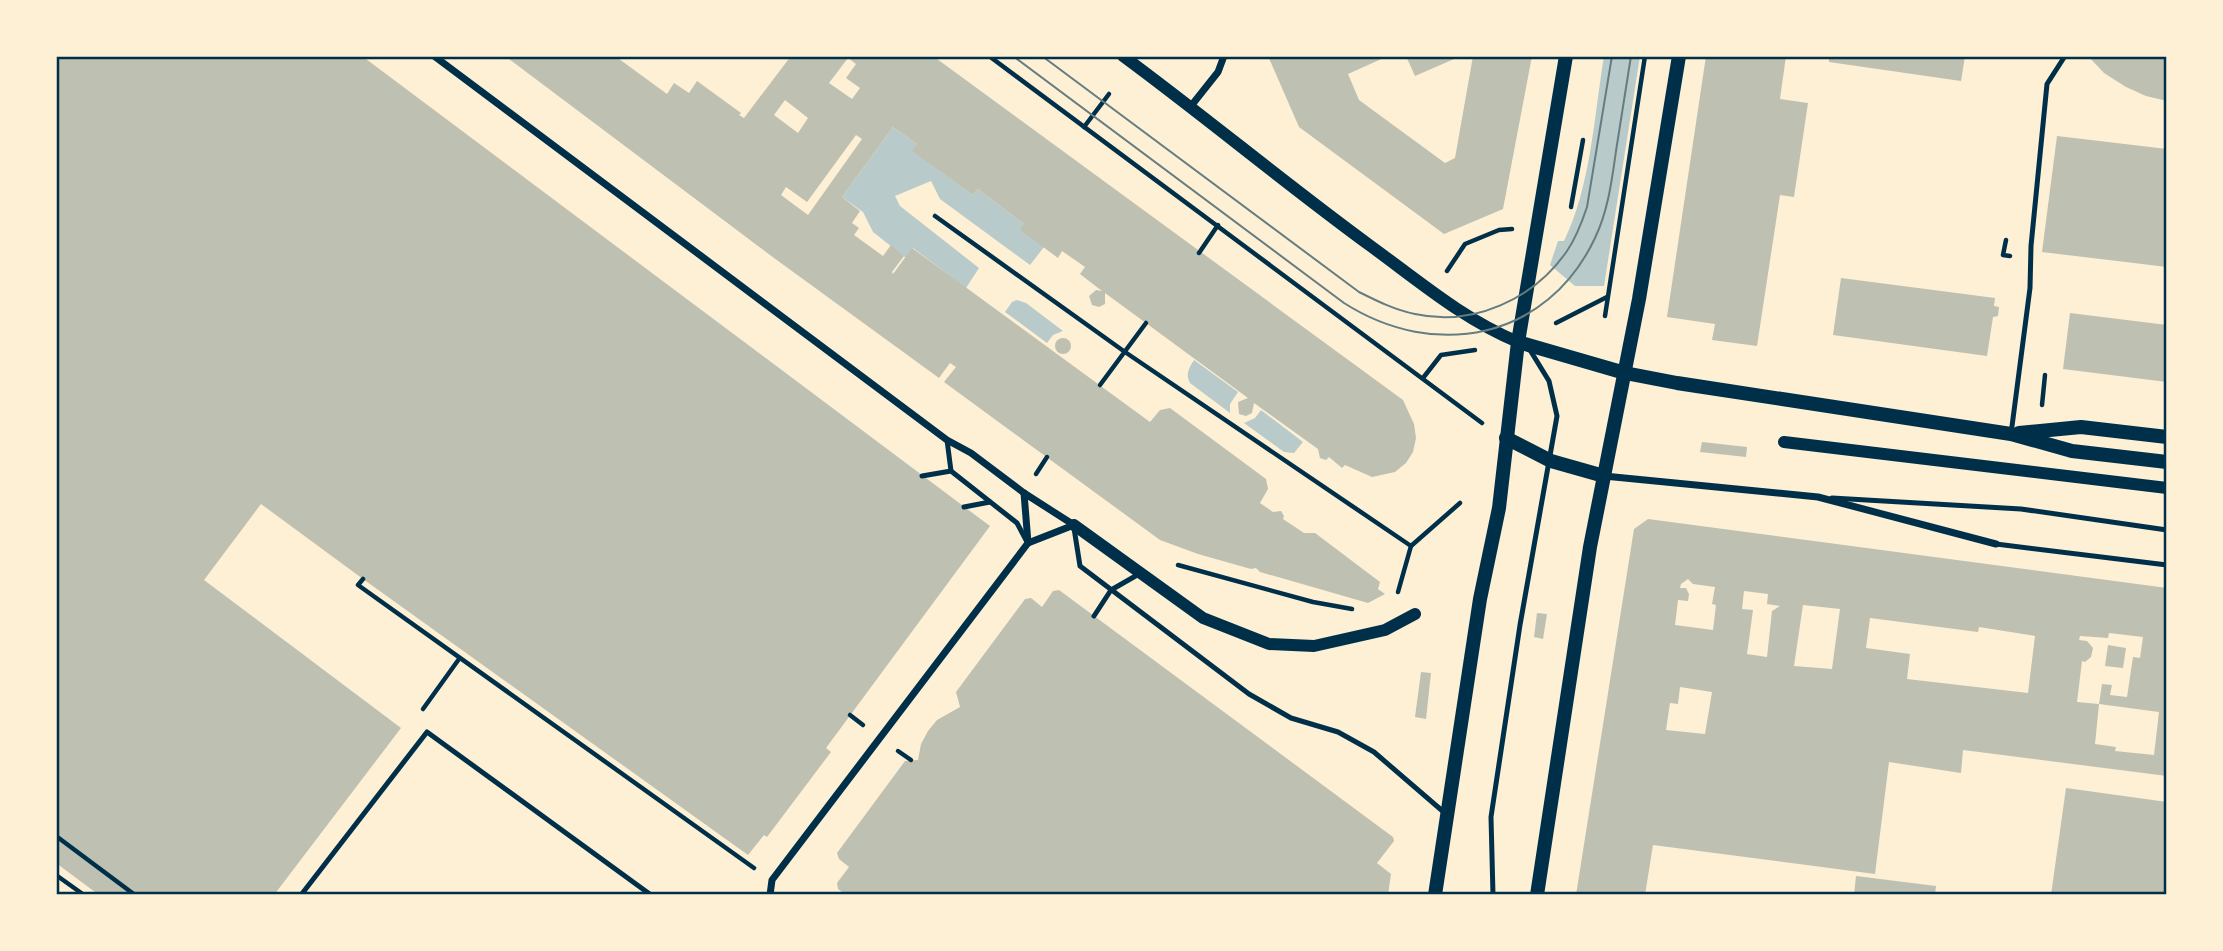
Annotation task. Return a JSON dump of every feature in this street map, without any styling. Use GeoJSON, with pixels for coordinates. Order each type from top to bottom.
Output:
{"type":"FeatureCollection","features":[{"type":"Feature","properties":{"kind":"main road"},"geometry":{"type":"LineString","coordinates":[[1434,895],[1480,599],[1499,508],[1518,342],[1566,56]]}},
{"type":"Feature","properties":{"kind":"main road"},"geometry":{"type":"LineString","coordinates":[[1537,895],[1590,547],[1639,299],[1679,56]]}},
{"type":"Feature","properties":{"kind":"main road"},"geometry":{"type":"LineString","coordinates":[[1518,342],[1625,373],[2011,434],[2072,451],[2167,462]]}},
{"type":"Feature","properties":{"kind":"main road"},"geometry":{"type":"LineString","coordinates":[[2011,434],[2081,427],[2167,437]]}},
{"type":"Feature","properties":{"kind":"main road"},"geometry":{"type":"LineString","coordinates":[[1506,438],[1550,461],[1604,476]]}},
{"type":"Feature","properties":{"kind":"street"},"geometry":{"type":"LineString","coordinates":[[435,56],[947,440],[971,453],[1203,618],[1269,644],[1314,646],[1385,630],[1415,614]]}},
{"type":"Feature","properties":{"kind":"street"},"geometry":{"type":"LineString","coordinates":[[1123,56],[1191,107],[1266,169],[1465,316],[1518,342]]}},
{"type":"Feature","properties":{"kind":"street"},"geometry":{"type":"LineString","coordinates":[[1191,107],[1218,72],[1224,56]]}},
{"type":"Feature","properties":{"kind":"street"},"geometry":{"type":"LineString","coordinates":[[1784,442],[2167,488]]}},
{"type":"Feature","properties":{"kind":"street"},"geometry":{"type":"LineString","coordinates":[[1604,476],[1818,497],[1996,544]]}},
{"type":"Feature","properties":{"kind":"street"},"geometry":{"type":"LineString","coordinates":[[1024,493],[1028,543]]}},
{"type":"Feature","properties":{"kind":"street"},"geometry":{"type":"LineString","coordinates":[[770,895],[772,880],[1028,543],[1074,525]]}},
{"type":"Feature","properties":{"kind":"lane"},"geometry":{"type":"LineString","coordinates":[[2011,434],[2030,288],[2031,246],[2047,84],[2065,56]]}},
{"type":"Feature","properties":{"kind":"lane"},"geometry":{"type":"LineString","coordinates":[[1493,895],[1491,817],[1520,625],[1557,416],[1549,381],[1534,353],[1518,342]]}},
{"type":"Feature","properties":{"kind":"lane"},"geometry":{"type":"LineString","coordinates":[[947,440],[951,471],[1017,523],[1028,543]]}},
{"type":"Feature","properties":{"kind":"lane"},"geometry":{"type":"LineString","coordinates":[[922,477],[951,471]]}},
{"type":"Feature","properties":{"kind":"lane"},"geometry":{"type":"LineString","coordinates":[[1818,497],[2021,509],[2167,530]]}},
{"type":"Feature","properties":{"kind":"lane"},"geometry":{"type":"LineString","coordinates":[[964,506],[990,502]]}},
{"type":"Feature","properties":{"kind":"lane"},"geometry":{"type":"LineString","coordinates":[[1074,525],[1080,566],[1249,694],[1292,718],[1338,732],[1374,752],[1448,816]]}},
{"type":"Feature","properties":{"kind":"lane"},"geometry":{"type":"LineString","coordinates":[[1996,544],[2167,565]]}},
{"type":"Feature","properties":{"kind":"lane"},"geometry":{"type":"LineString","coordinates":[[1094,616],[1111,590],[1141,573]]}},
{"type":"Feature","properties":{"kind":"lane"},"geometry":{"type":"LineString","coordinates":[[301,895],[427,732],[651,895]]}},
{"type":"Feature","properties":{"kind":"path"},"geometry":{"type":"LineString","coordinates":[[989,56],[1482,423],[1506,438]]}},
{"type":"Feature","properties":{"kind":"path"},"geometry":{"type":"LineString","coordinates":[[1608,296],[1645,56]]}},
{"type":"Feature","properties":{"kind":"path"},"geometry":{"type":"LineString","coordinates":[[1084,127],[1109,94]]}},
{"type":"Feature","properties":{"kind":"path"},"geometry":{"type":"LineString","coordinates":[[935,216],[1125,352],[1411,545]]}},
{"type":"Feature","properties":{"kind":"path"},"geometry":{"type":"LineString","coordinates":[[1199,253],[1218,225]]}},
{"type":"Feature","properties":{"kind":"path"},"geometry":{"type":"LineString","coordinates":[[1433,292],[1465,244],[1499,230],[1539,227]]}},
{"type":"Feature","properties":{"kind":"path"},"geometry":{"type":"LineString","coordinates":[[1100,385],[1146,323]]}},
{"type":"Feature","properties":{"kind":"path"},"geometry":{"type":"LineString","coordinates":[[1395,604],[1411,545],[1460,503]]}},
{"type":"Feature","properties":{"kind":"path"},"geometry":{"type":"LineString","coordinates":[[1154,583],[1172,564],[1312,602],[1365,612]]}},
{"type":"Feature","properties":{"kind":"path"},"geometry":{"type":"LineString","coordinates":[[363,579],[358,585],[772,880]]}},
{"type":"Feature","properties":{"kind":"path"},"geometry":{"type":"LineString","coordinates":[[629,780],[635,774]]}},
{"type":"Feature","properties":{"kind":"path"},"geometry":{"type":"LineString","coordinates":[[56,836],[135,895]]}},
{"type":"Feature","properties":{"kind":"path"},"geometry":{"type":"LineString","coordinates":[[56,875],[84,895]]}},
{"type":"Feature","properties":{"kind":"shaded area"},"geometry":{"type":"Polygon","coordinates":[[[1604,56],[1640,56],[1604,286],[1575,286],[1550,265],[1558,241],[1564,241],[1573,220],[1586,174],[1604,56]]]}},
{"type":"Feature","properties":{"kind":"shaded area"},"geometry":{"type":"Polygon","coordinates":[[[893,127],[917,144],[913,151],[973,195],[978,189],[1024,224],[1044,247],[1030,265],[940,199],[931,181],[895,196],[900,206],[979,268],[966,288],[913,248],[906,258],[873,232],[863,212],[842,197],[893,127]]]}},
{"type":"Feature","properties":{"kind":"shaded area"},"geometry":{"type":"Polygon","coordinates":[[[1017,300],[1026,303],[1063,331],[1053,335],[1047,343],[1005,312],[1012,302],[1017,300]]]}},
{"type":"Feature","properties":{"kind":"shaded area"},"geometry":{"type":"Polygon","coordinates":[[[1194,360],[1238,392],[1230,404],[1230,413],[1190,383],[1189,368],[1194,360]]]}},
{"type":"Feature","properties":{"kind":"shaded area"},"geometry":{"type":"Polygon","coordinates":[[[1261,410],[1303,442],[1294,453],[1284,452],[1244,423],[1255,418],[1261,410]]]}},
{"type":"Feature","properties":{"kind":"building"},"geometry":{"type":"Polygon","coordinates":[[[56,56],[362,56],[990,526],[826,748],[831,752],[767,837],[764,835],[748,855],[261,504],[204,580],[401,728],[274,895],[99,895],[56,863],[56,56]]]}},
{"type":"Feature","properties":{"kind":"building"},"geometry":{"type":"Polygon","coordinates":[[[505,56],[615,56],[667,94],[674,83],[689,93],[697,81],[744,118],[791,56],[933,56],[1403,400],[1414,424],[1416,438],[1413,452],[1406,463],[1395,472],[1372,477],[1345,465],[1342,468],[1329,457],[1326,460],[1320,458],[1318,449],[1254,403],[1252,413],[1246,416],[1239,414],[1238,402],[1248,398],[1105,293],[1105,304],[1099,307],[1092,305],[1089,296],[1096,290],[1102,291],[1080,274],[1085,267],[1062,251],[1058,258],[1020,230],[1024,224],[978,189],[973,195],[912,151],[917,144],[893,127],[842,197],[860,211],[852,223],[859,228],[854,235],[883,256],[891,245],[904,256],[893,274],[912,248],[1150,422],[1160,410],[1170,408],[1266,479],[1268,489],[1260,503],[1273,512],[1281,511],[1283,519],[1304,533],[1315,533],[1380,582],[1378,589],[1385,594],[1368,603],[1260,572],[1256,568],[1251,569],[1198,554],[1160,540],[944,382],[956,367],[950,363],[939,378],[505,56]],[[848,58],[829,83],[852,99],[860,88],[846,78],[856,64],[848,58]],[[785,100],[774,115],[798,133],[808,118],[785,100]],[[856,135],[807,202],[786,187],[781,195],[808,215],[862,139],[856,135]]]}},
{"type":"Feature","properties":{"kind":"building"},"geometry":{"type":"Polygon","coordinates":[[[1268,56],[1388,56],[1348,74],[1359,100],[1445,163],[1455,158],[1473,56],[1532,56],[1503,209],[1444,234],[1299,127],[1268,56]]]}},
{"type":"Feature","properties":{"kind":"building"},"geometry":{"type":"Polygon","coordinates":[[[1406,56],[1461,56],[1415,76],[1406,56]]]}},
{"type":"Feature","properties":{"kind":"building"},"geometry":{"type":"Polygon","coordinates":[[[1706,56],[1786,56],[1780,99],[1808,103],[1794,197],[1780,195],[1757,346],[1712,340],[1715,324],[1667,317],[1706,56]]]}},
{"type":"Feature","properties":{"kind":"building"},"geometry":{"type":"Polygon","coordinates":[[[1829,56],[1965,56],[1961,81],[1829,62],[1829,56]]]}},
{"type":"Feature","properties":{"kind":"building"},"geometry":{"type":"Polygon","coordinates":[[[2088,56],[2167,56],[2167,101],[2126,87],[2104,73],[2088,56]]]}},
{"type":"Feature","properties":{"kind":"building"},"geometry":{"type":"Polygon","coordinates":[[[2057,136],[2167,149],[2167,267],[2042,252],[2057,136]]]}},
{"type":"Feature","properties":{"kind":"building"},"geometry":{"type":"Polygon","coordinates":[[[1841,278],[1995,298],[1994,306],[1999,307],[1998,316],[1993,317],[1987,356],[1833,335],[1841,278]]]}},
{"type":"Feature","properties":{"kind":"building"},"geometry":{"type":"Polygon","coordinates":[[[2070,313],[2167,325],[2167,382],[2063,369],[2070,313]]]}},
{"type":"Feature","properties":{"kind":"building"},"geometry":{"type":"Polygon","coordinates":[[[1060,338],[1066,338],[1071,346],[1069,352],[1060,354],[1055,349],[1055,343],[1060,338]]]}},
{"type":"Feature","properties":{"kind":"building"},"geometry":{"type":"Polygon","coordinates":[[[1702,442],[1747,447],[1746,457],[1700,452],[1702,442]]]}},
{"type":"Feature","properties":{"kind":"building"},"geometry":{"type":"Polygon","coordinates":[[[1648,519],[2167,588],[2167,776],[1963,750],[1961,773],[1889,762],[1875,874],[1653,845],[1645,895],[1576,895],[1634,529],[1648,519]],[[1688,579],[1680,588],[1686,588],[1689,594],[1688,601],[1678,600],[1675,625],[1713,630],[1716,605],[1712,604],[1715,587],[1693,584],[1688,579]],[[1744,591],[1742,609],[1753,610],[1747,654],[1767,657],[1772,611],[1780,606],[1767,604],[1768,594],[1744,591]],[[1803,605],[1794,666],[1832,669],[1840,609],[1803,605]],[[1870,618],[1866,648],[1910,654],[1907,679],[2028,693],[2035,636],[1979,627],[1978,632],[1870,618]],[[2109,633],[2108,638],[2080,636],[2079,640],[2087,641],[2093,648],[2091,657],[2085,662],[2082,661],[2077,702],[2099,704],[2102,684],[2112,685],[2110,695],[2127,697],[2133,657],[2140,658],[2143,637],[2109,633]],[[1680,687],[1678,704],[1670,703],[1666,730],[1705,734],[1712,692],[1680,687]],[[2099,704],[2095,744],[2116,747],[2115,751],[2154,755],[2159,712],[2099,704]]]}},
{"type":"Feature","properties":{"kind":"building"},"geometry":{"type":"Polygon","coordinates":[[[1059,590],[1393,837],[1394,841],[1377,863],[1391,874],[1388,895],[846,895],[838,889],[837,883],[849,867],[839,859],[837,853],[905,761],[918,760],[921,744],[937,720],[960,707],[956,692],[1025,599],[1031,598],[1042,607],[1053,591],[1059,590]]]}},
{"type":"Feature","properties":{"kind":"building"},"geometry":{"type":"Polygon","coordinates":[[[1537,613],[1547,614],[1543,639],[1534,637],[1537,613]]]}},
{"type":"Feature","properties":{"kind":"building"},"geometry":{"type":"Polygon","coordinates":[[[2108,645],[2126,648],[2123,668],[2105,666],[2108,645]]]}},
{"type":"Feature","properties":{"kind":"building"},"geometry":{"type":"Polygon","coordinates":[[[1421,672],[1431,673],[1426,719],[1415,717],[1421,672]]]}},
{"type":"Feature","properties":{"kind":"building"},"geometry":{"type":"Polygon","coordinates":[[[2066,788],[2167,802],[2167,895],[2051,895],[2066,788]]]}},
{"type":"Feature","properties":{"kind":"building"},"geometry":{"type":"Polygon","coordinates":[[[1856,876],[1936,886],[1935,895],[1854,895],[1856,876]]]}},
{"type":"Feature","properties":{"kind":"tram line"},"geometry":{"type":"LineString","coordinates":[[1013,56],[1344,303],[1379,321],[1415,332],[1451,335],[1486,330],[1518,319],[1548,299],[1574,272],[1595,238],[1606,206],[1631,56]]}},
{"type":"Feature","properties":{"kind":"tram line"},"geometry":{"type":"LineString","coordinates":[[1042,56],[1359,292],[1400,310],[1437,317],[1480,312],[1520,295],[1537,283],[1567,251],[1587,207],[1612,56]]}}]}
